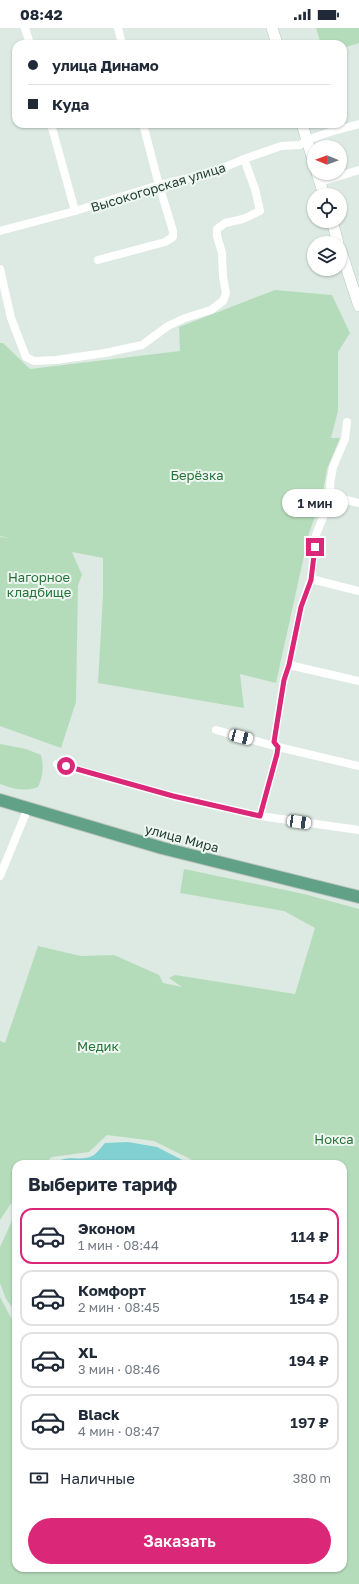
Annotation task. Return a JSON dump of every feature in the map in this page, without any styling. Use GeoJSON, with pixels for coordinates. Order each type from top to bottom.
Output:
{"type":"FeatureCollection","features":[{"type":"Feature","properties":{"kind":"main road","name":"улица Мира"},"geometry":{"type":"LineString","coordinates":[[0,800],[162,848],[359,898]]}},
{"type":"Feature","properties":{"kind":"street"},"geometry":{"type":"LineString","coordinates":[[25,28],[29,40]]}},
{"type":"Feature","properties":{"kind":"street"},"geometry":{"type":"LineString","coordinates":[[118,28],[121,40]]}},
{"type":"Feature","properties":{"kind":"street"},"geometry":{"type":"LineString","coordinates":[[272,28],[276,40]]}},
{"type":"Feature","properties":{"kind":"street","name":"Высокогорская улица"},"geometry":{"type":"LineString","coordinates":[[347,128],[359,124]]}},
{"type":"Feature","properties":{"kind":"street"},"geometry":{"type":"LineString","coordinates":[[53,128],[75,212]]}},
{"type":"Feature","properties":{"kind":"street"},"geometry":{"type":"LineString","coordinates":[[98,260],[165,242],[173,237],[173,232],[144,128]]}},
{"type":"Feature","properties":{"kind":"street"},"geometry":{"type":"LineString","coordinates":[[303,128],[307,140]]}},
{"type":"Feature","properties":{"kind":"street","name":"Высокогорская улица"},"geometry":{"type":"LineString","coordinates":[[0,231],[75,212],[159,186],[211,173],[281,146],[300,144],[307,140],[346,128]]}},
{"type":"Feature","properties":{"kind":"street"},"geometry":{"type":"LineString","coordinates":[[0,269],[11,318],[21,347],[26,356],[34,361],[56,360],[105,353],[142,345],[168,326],[185,318],[211,310],[223,300],[226,293],[223,277],[222,254],[217,236],[217,229],[225,223],[243,219],[260,211],[255,189],[244,159]]}},
{"type":"Feature","properties":{"kind":"street"},"geometry":{"type":"LineString","coordinates":[[347,172],[359,170]]}},
{"type":"Feature","properties":{"kind":"street"},"geometry":{"type":"LineString","coordinates":[[347,269],[359,306]]}},
{"type":"Feature","properties":{"kind":"street"},"geometry":{"type":"LineString","coordinates":[[278,747],[274,742],[284,680],[289,665],[301,607],[311,580],[316,535],[331,496],[330,484],[333,467],[345,439],[348,422]]}},
{"type":"Feature","properties":{"kind":"street"},"geometry":{"type":"LineString","coordinates":[[331,496],[359,503]]}},
{"type":"Feature","properties":{"kind":"street"},"geometry":{"type":"LineString","coordinates":[[311,580],[359,591]]}},
{"type":"Feature","properties":{"kind":"street"},"geometry":{"type":"LineString","coordinates":[[289,665],[359,681]]}},
{"type":"Feature","properties":{"kind":"street"},"geometry":{"type":"LineString","coordinates":[[216,730],[278,747],[359,766]]}},
{"type":"Feature","properties":{"kind":"street"},"geometry":{"type":"LineString","coordinates":[[260,816],[278,747]]}},
{"type":"Feature","properties":{"kind":"street"},"geometry":{"type":"LineString","coordinates":[[57,764],[173,796],[260,816],[359,830]]}},
{"type":"Feature","properties":{"kind":"street"},"geometry":{"type":"LineString","coordinates":[[0,876],[28,808]]}},
{"type":"Feature","properties":{"kind":"green space"},"geometry":{"type":"Polygon","coordinates":[[[316,28],[359,28],[359,43],[347,47],[347,40],[320,40],[316,28]]]}},
{"type":"Feature","properties":{"kind":"green space","name":"Берёзка"},"geometry":{"type":"Polygon","coordinates":[[[275,290],[332,295],[350,333],[338,352],[338,411],[331,438],[340,438],[327,469],[322,498],[309,533],[276,683],[240,674],[244,708],[98,683],[103,595],[103,558],[72,552],[82,575],[78,585],[76,702],[61,748],[0,726],[0,537],[9,538],[0,536],[0,343],[3,343],[30,369],[180,351],[179,327],[275,290]]]}},
{"type":"Feature","properties":{"kind":"green space"},"geometry":{"type":"Polygon","coordinates":[[[0,744],[26,749],[41,755],[42,771],[38,787],[33,789],[19,789],[0,784],[0,744]]]}},
{"type":"Feature","properties":{"kind":"green space","name":"Медик"},"geometry":{"type":"Polygon","coordinates":[[[184,869],[304,894],[359,909],[359,1584],[0,1584],[0,1297],[12,1320],[12,1572],[347,1572],[347,1160],[192,1160],[154,1141],[107,1135],[89,1152],[52,1157],[48,1160],[12,1160],[12,1202],[0,1220],[0,1041],[5,1043],[38,946],[81,956],[114,955],[159,975],[163,983],[182,987],[169,978],[175,975],[295,994],[315,928],[284,911],[180,893],[184,869]]]}},
{"type":"Feature","properties":{"kind":"green space"},"geometry":{"type":"Polygon","coordinates":[[[12,1221],[12,1307],[6,1299],[0,1283],[0,1247],[12,1221]]]}},
{"type":"Feature","properties":{"kind":"water"},"geometry":{"type":"Polygon","coordinates":[[[128,1142],[157,1147],[182,1160],[62,1160],[89,1157],[94,1155],[105,1143],[128,1142]]]}},
{"type":"Feature","properties":{"kind":"route"},"geometry":{"type":"LineString","coordinates":[[66,766],[173,796],[260,816],[277,754],[278,747],[274,742],[284,680],[289,665],[301,607],[311,580],[315,547]]}},
{"type":"Feature","properties":{"kind":"park label","name":"Нагорное кладбище"},"geometry":{"type":"Point","coordinates":[39,584]}},
{"type":"Feature","properties":{"kind":"park label","name":"Нокса"},"geometry":{"type":"Point","coordinates":[334,1139]}}]}
